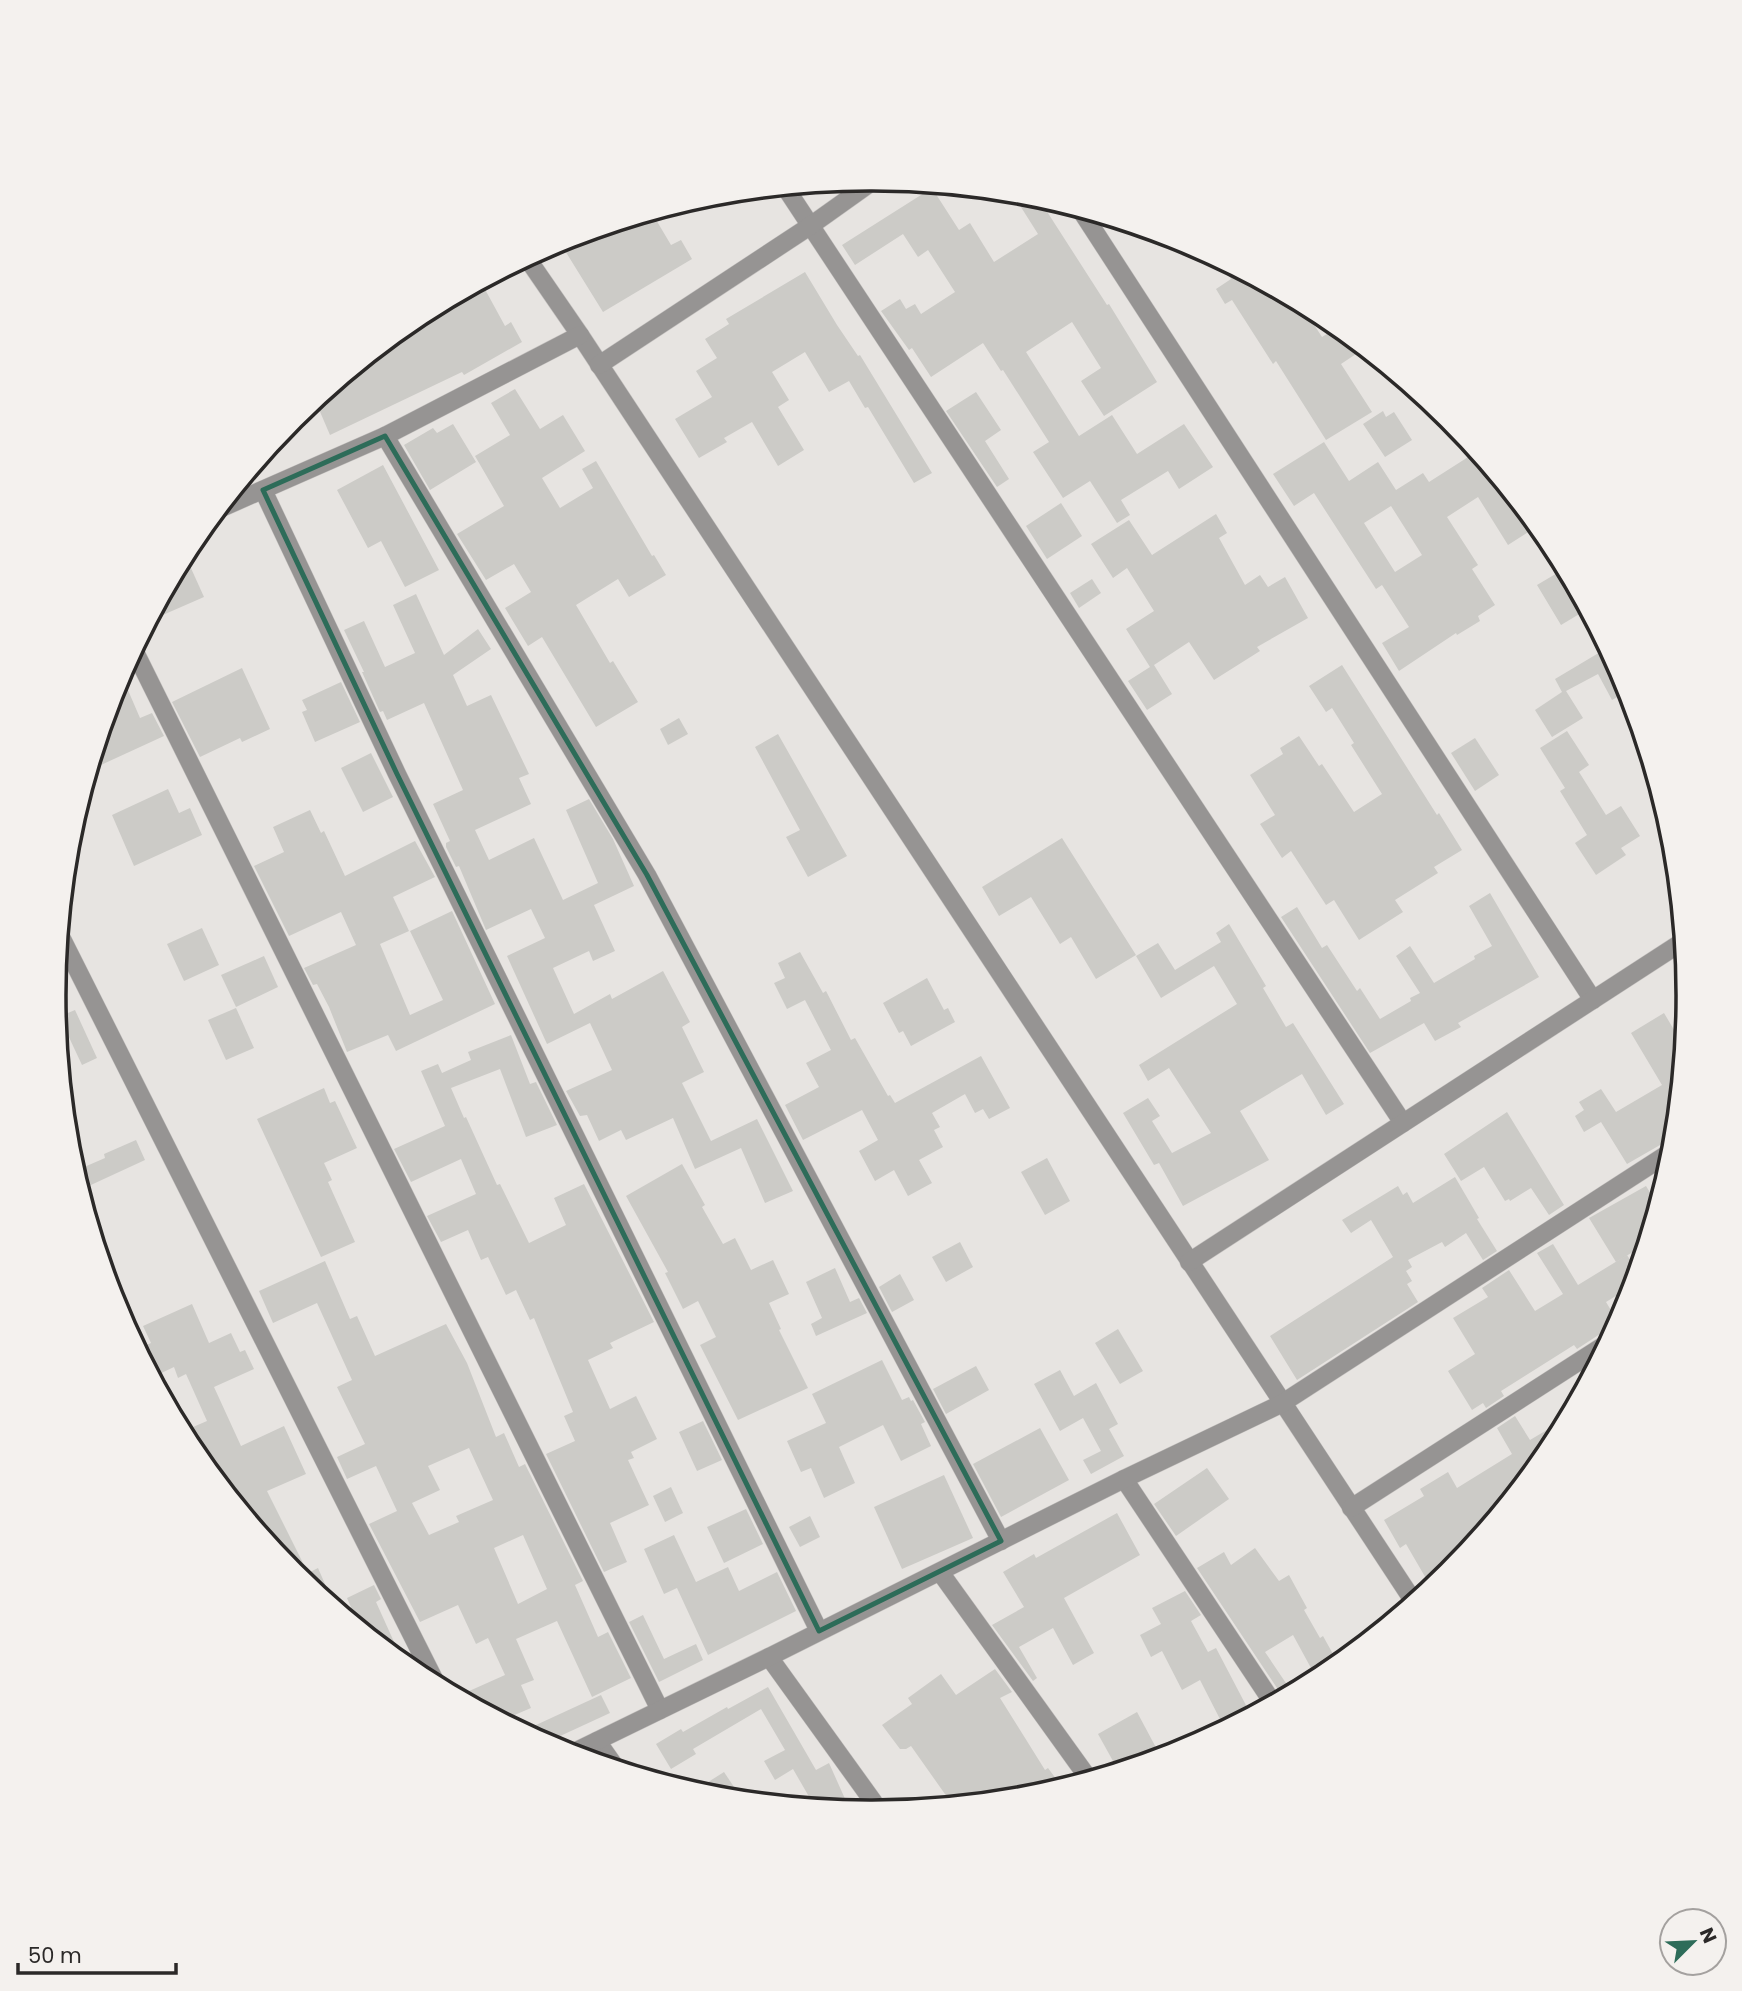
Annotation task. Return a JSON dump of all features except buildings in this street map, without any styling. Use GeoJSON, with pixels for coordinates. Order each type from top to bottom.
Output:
{"type":"FeatureCollection","features":[{"type":"Feature","properties":{"kind":"street"},"geometry":{"type":"LineString","coordinates":[[599,365],[858,191]]}},
{"type":"Feature","properties":{"kind":"street"},"geometry":{"type":"LineString","coordinates":[[791,196],[1403,1124]]}},
{"type":"Feature","properties":{"kind":"street"},"geometry":{"type":"LineString","coordinates":[[1088,221],[1593,1000]]}},
{"type":"Feature","properties":{"kind":"street"},"geometry":{"type":"LineString","coordinates":[[532,266],[1408,1594]]}},
{"type":"Feature","properties":{"kind":"street"},"geometry":{"type":"LineString","coordinates":[[237,501],[385,436],[580,335]]}},
{"type":"Feature","properties":{"kind":"street"},"geometry":{"type":"LineString","coordinates":[[385,436],[647,875],[1000,1541]]}},
{"type":"Feature","properties":{"kind":"street"},"geometry":{"type":"LineString","coordinates":[[263,490],[397,774],[819,1631]]}},
{"type":"Feature","properties":{"kind":"street"},"geometry":{"type":"LineString","coordinates":[[140,661],[660,1710]]}},
{"type":"Feature","properties":{"kind":"street"},"geometry":{"type":"LineString","coordinates":[[1189,1262],[1674,947]]}},
{"type":"Feature","properties":{"kind":"street"},"geometry":{"type":"LineString","coordinates":[[68,950],[428,1666]]}},
{"type":"Feature","properties":{"kind":"street"},"geometry":{"type":"LineString","coordinates":[[585,1747],[1281,1404],[1658,1160]]}},
{"type":"Feature","properties":{"kind":"street"},"geometry":{"type":"LineString","coordinates":[[1351,1508],[1592,1353]]}},
{"type":"Feature","properties":{"kind":"street"},"geometry":{"type":"LineString","coordinates":[[1124,1479],[1268,1695]]}},
{"type":"Feature","properties":{"kind":"street"},"geometry":{"type":"LineString","coordinates":[[940,1572],[1083,1772]]}},
{"type":"Feature","properties":{"kind":"street"},"geometry":{"type":"LineString","coordinates":[[769,1657],[872,1800]]}},
{"type":"Feature","properties":{"kind":"street"},"geometry":{"type":"LineString","coordinates":[[597,1741],[607,1755]]}},
{"type":"Feature","properties":{"kind":"highlighted area"},"geometry":{"type":"Polygon","coordinates":[[[385,436],[647,875],[1001,1541],[819,1631],[397,774],[263,490],[385,436]]]}}]}
